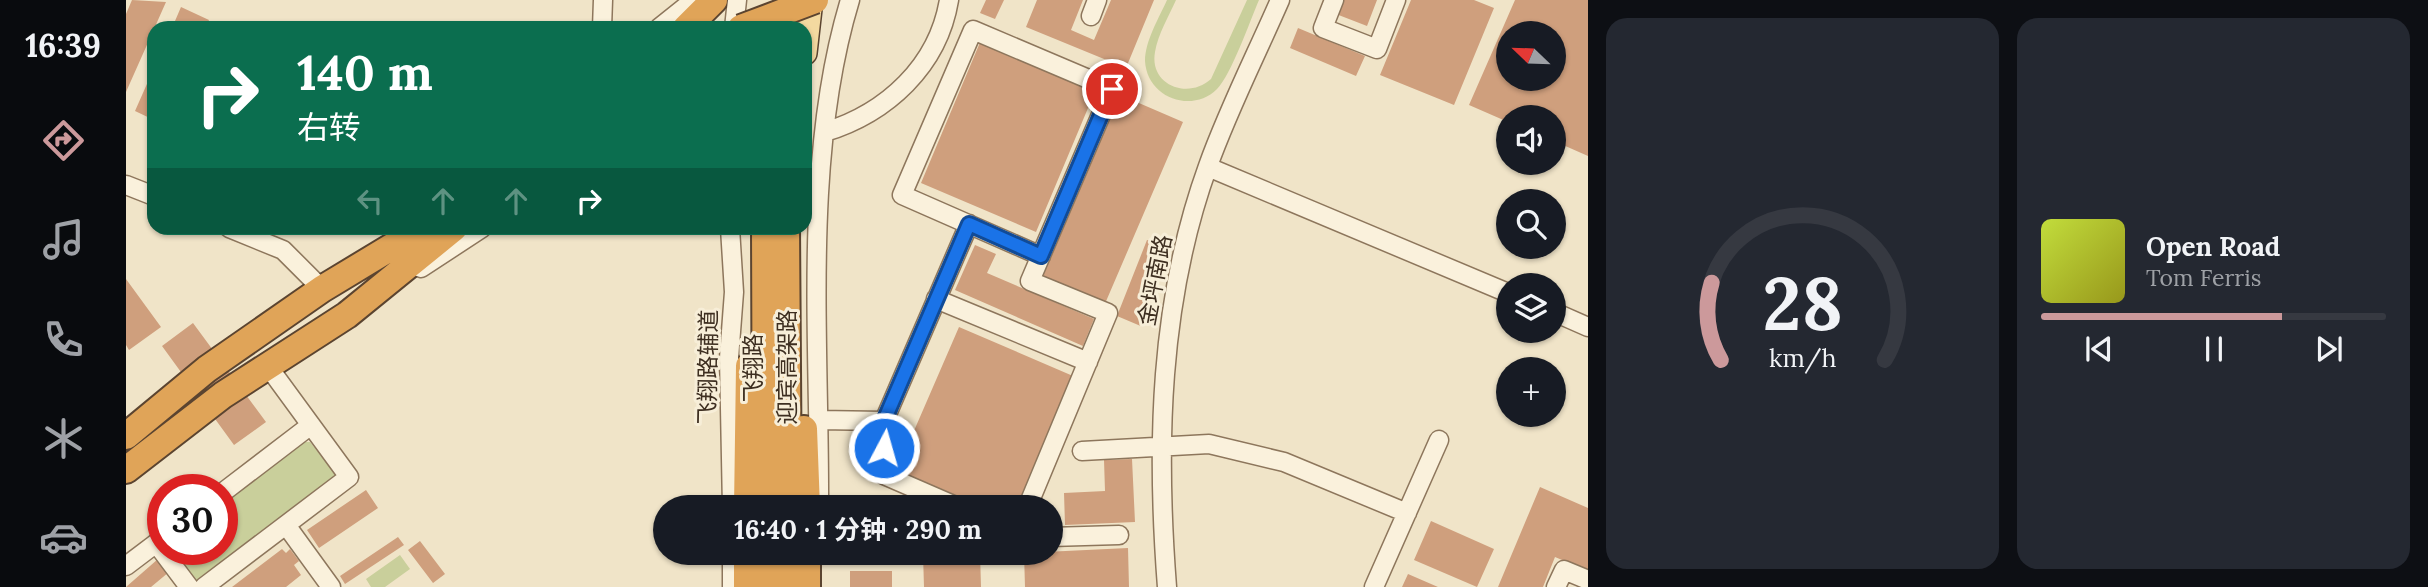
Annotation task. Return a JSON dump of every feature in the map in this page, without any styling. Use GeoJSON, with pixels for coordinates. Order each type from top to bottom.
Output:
{"type":"FeatureCollection","features":[{"type":"Feature","properties":{"kind":"highway"},"geometry":{"type":"LineString","coordinates":[[681,14],[714,0]]}},
{"type":"Feature","properties":{"kind":"highway"},"geometry":{"type":"LineString","coordinates":[[778,21],[781,0]]}},
{"type":"Feature","properties":{"kind":"highway"},"geometry":{"type":"LineString","coordinates":[[800,0],[802,21]]}},
{"type":"Feature","properties":{"kind":"highway"},"geometry":{"type":"LineString","coordinates":[[759,21],[813,0]]}},
{"type":"Feature","properties":{"kind":"highway"},"geometry":{"type":"LineString","coordinates":[[126,436],[207,369],[322,289],[411,235]]}},
{"type":"Feature","properties":{"kind":"highway"},"geometry":{"type":"LineString","coordinates":[[126,470],[267,365],[347,315],[445,235]]}},
{"type":"Feature","properties":{"kind":"highway","name":"迎宾高架路"},"geometry":{"type":"LineString","coordinates":[[765,235],[766,495]]}},
{"type":"Feature","properties":{"kind":"highway","name":"迎宾高架路"},"geometry":{"type":"LineString","coordinates":[[786,235],[788,495]]}},
{"type":"Feature","properties":{"kind":"highway"},"geometry":{"type":"LineString","coordinates":[[797,287],[807,495]]}},
{"type":"Feature","properties":{"kind":"highway"},"geometry":{"type":"LineString","coordinates":[[747,495],[747,407],[752,295]]}},
{"type":"Feature","properties":{"kind":"highway"},"geometry":{"type":"LineString","coordinates":[[747,565],[747,587]]}},
{"type":"Feature","properties":{"kind":"highway"},"geometry":{"type":"LineString","coordinates":[[766,565],[766,587]]}},
{"type":"Feature","properties":{"kind":"highway"},"geometry":{"type":"LineString","coordinates":[[788,565],[788,587]]}},
{"type":"Feature","properties":{"kind":"highway"},"geometry":{"type":"LineString","coordinates":[[807,565],[807,587]]}},
{"type":"Feature","properties":{"kind":"main road"},"geometry":{"type":"LineString","coordinates":[[765,21],[768,0]]}},
{"type":"Feature","properties":{"kind":"main road"},"geometry":{"type":"LineString","coordinates":[[808,21],[813,0]]}},
{"type":"Feature","properties":{"kind":"main road","name":"飞翔路"},"geometry":{"type":"LineString","coordinates":[[753,235],[754,495]]}},
{"type":"Feature","properties":{"kind":"main road","name":"飞翔路"},"geometry":{"type":"LineString","coordinates":[[796,235],[798,495]]}},
{"type":"Feature","properties":{"kind":"main road"},"geometry":{"type":"LineString","coordinates":[[754,565],[754,587]]}},
{"type":"Feature","properties":{"kind":"main road"},"geometry":{"type":"LineString","coordinates":[[798,565],[799,587]]}},
{"type":"Feature","properties":{"kind":"street"},"geometry":{"type":"LineString","coordinates":[[602,21],[603,0]]}},
{"type":"Feature","properties":{"kind":"street"},"geometry":{"type":"LineString","coordinates":[[735,21],[737,0]]}},
{"type":"Feature","properties":{"kind":"street"},"geometry":{"type":"LineString","coordinates":[[825,132],[872,113],[910,81],[937,38],[949,0]]}},
{"type":"Feature","properties":{"kind":"street","name":"金坪南路"},"geometry":{"type":"LineString","coordinates":[[1167,587],[1161,495],[1163,393],[1170,320],[1183,256],[1208,167],[1280,0]]}},
{"type":"Feature","properties":{"kind":"street"},"geometry":{"type":"LineString","coordinates":[[1334,0],[1323,28],[1377,49],[1396,0]]}},
{"type":"Feature","properties":{"kind":"street"},"geometry":{"type":"LineString","coordinates":[[819,495],[817,228],[825,132],[838,34],[850,1]]}},
{"type":"Feature","properties":{"kind":"street"},"geometry":{"type":"LineString","coordinates":[[1032,495],[1108,313],[1030,281],[1041,256],[1112,89],[973,30],[902,195],[1041,256]]}},
{"type":"Feature","properties":{"kind":"street"},"geometry":{"type":"LineString","coordinates":[[1208,167],[1496,288]]}},
{"type":"Feature","properties":{"kind":"street"},"geometry":{"type":"LineString","coordinates":[[126,185],[147,193]]}},
{"type":"Feature","properties":{"kind":"street"},"geometry":{"type":"LineString","coordinates":[[930,495],[884,475],[884,421],[969,224]]}},
{"type":"Feature","properties":{"kind":"street"},"geometry":{"type":"LineString","coordinates":[[246,235],[283,250],[322,289],[395,235]]}},
{"type":"Feature","properties":{"kind":"street"},"geometry":{"type":"LineString","coordinates":[[347,315],[471,235]]}},
{"type":"Feature","properties":{"kind":"street","name":"飞翔路辅道"},"geometry":{"type":"LineString","coordinates":[[730,235],[734,292],[729,358],[732,495]]}},
{"type":"Feature","properties":{"kind":"street"},"geometry":{"type":"LineString","coordinates":[[936,299],[1087,362]]}},
{"type":"Feature","properties":{"kind":"street"},"geometry":{"type":"LineString","coordinates":[[1566,318],[1588,327]]}},
{"type":"Feature","properties":{"kind":"street"},"geometry":{"type":"LineString","coordinates":[[204,587],[349,477],[267,365]]}},
{"type":"Feature","properties":{"kind":"street"},"geometry":{"type":"LineString","coordinates":[[819,420],[884,421]]}},
{"type":"Feature","properties":{"kind":"street"},"geometry":{"type":"LineString","coordinates":[[238,481],[311,425]]}},
{"type":"Feature","properties":{"kind":"street"},"geometry":{"type":"LineString","coordinates":[[1374,587],[1438,440]]}},
{"type":"Feature","properties":{"kind":"street"},"geometry":{"type":"LineString","coordinates":[[1082,451],[1209,444],[1284,462],[1407,513]]}},
{"type":"Feature","properties":{"kind":"street"},"geometry":{"type":"LineString","coordinates":[[286,525],[331,587]]}},
{"type":"Feature","properties":{"kind":"street"},"geometry":{"type":"LineString","coordinates":[[1063,537],[1119,535]]}},
{"type":"Feature","properties":{"kind":"street"},"geometry":{"type":"LineString","coordinates":[[126,566],[147,549]]}},
{"type":"Feature","properties":{"kind":"street"},"geometry":{"type":"LineString","coordinates":[[175,565],[189,587]]}},
{"type":"Feature","properties":{"kind":"street"},"geometry":{"type":"LineString","coordinates":[[732,565],[732,587]]}},
{"type":"Feature","properties":{"kind":"street"},"geometry":{"type":"LineString","coordinates":[[819,565],[819,587]]}},
{"type":"Feature","properties":{"kind":"street"},"geometry":{"type":"LineString","coordinates":[[1556,587],[1564,570],[1588,580]]}},
{"type":"Feature","properties":{"kind":"green space"},"geometry":{"type":"Polygon","coordinates":[[[1167,0],[1176,0],[1159,39],[1155,63],[1164,81],[1172,86],[1192,88],[1211,79],[1247,0],[1259,0],[1228,72],[1217,89],[1207,96],[1184,101],[1172,98],[1162,93],[1148,74],[1145,61],[1147,46],[1167,0]]]}},
{"type":"Feature","properties":{"kind":"green space"},"geometry":{"type":"Polygon","coordinates":[[[305,442],[310,442],[337,476],[335,481],[238,551],[238,490],[305,442]]]}},
{"type":"Feature","properties":{"kind":"green space"},"geometry":{"type":"Polygon","coordinates":[[[400,555],[410,569],[385,587],[371,587],[366,579],[400,555]]]}},
{"type":"Feature","properties":{"kind":"green space"},"geometry":{"type":"Polygon","coordinates":[[[183,565],[219,565],[196,582],[183,565]]]}},
{"type":"Feature","properties":{"kind":"building"},"geometry":{"type":"Polygon","coordinates":[[[132,0],[166,2],[158,21],[147,21],[147,45],[126,92],[126,14],[132,0]]]}},
{"type":"Feature","properties":{"kind":"building"},"geometry":{"type":"Polygon","coordinates":[[[986,0],[1004,0],[995,19],[980,13],[986,0]]]}},
{"type":"Feature","properties":{"kind":"building"},"geometry":{"type":"Polygon","coordinates":[[[1037,0],[1083,0],[1071,30],[1094,40],[1111,0],[1154,0],[1126,68],[1026,27],[1037,0]]]}},
{"type":"Feature","properties":{"kind":"building"},"geometry":{"type":"Polygon","coordinates":[[[1341,0],[1377,0],[1367,26],[1336,14],[1341,0]]]}},
{"type":"Feature","properties":{"kind":"building"},"geometry":{"type":"Polygon","coordinates":[[[1411,0],[1474,0],[1494,8],[1454,105],[1380,75],[1411,0]]]}},
{"type":"Feature","properties":{"kind":"building"},"geometry":{"type":"Polygon","coordinates":[[[1515,0],[1588,0],[1588,156],[1566,146],[1566,105],[1496,105],[1496,117],[1469,105],[1496,43],[1496,91],[1566,91],[1566,21],[1506,21],[1515,0]]]}},
{"type":"Feature","properties":{"kind":"building"},"geometry":{"type":"Polygon","coordinates":[[[181,7],[209,20],[209,21],[175,21],[181,7]]]}},
{"type":"Feature","properties":{"kind":"building"},"geometry":{"type":"Polygon","coordinates":[[[1298,28],[1365,56],[1356,76],[1290,48],[1298,28]]]}},
{"type":"Feature","properties":{"kind":"building"},"geometry":{"type":"Polygon","coordinates":[[[981,40],[1096,89],[1036,232],[921,183],[981,40]]]}},
{"type":"Feature","properties":{"kind":"building"},"geometry":{"type":"Polygon","coordinates":[[[147,84],[147,117],[135,111],[147,84]]]}},
{"type":"Feature","properties":{"kind":"building"},"geometry":{"type":"Polygon","coordinates":[[[1118,94],[1183,122],[1104,306],[1039,278],[1118,94]]]}},
{"type":"Feature","properties":{"kind":"building"},"geometry":{"type":"Polygon","coordinates":[[[1147,240],[1157,243],[1143,327],[1117,316],[1147,240]]]}},
{"type":"Feature","properties":{"kind":"building"},"geometry":{"type":"Polygon","coordinates":[[[975,245],[996,254],[987,273],[1094,319],[1083,346],[955,290],[975,245]]]}},
{"type":"Feature","properties":{"kind":"building"},"geometry":{"type":"Polygon","coordinates":[[[126,279],[161,327],[129,350],[126,345],[126,279]]]}},
{"type":"Feature","properties":{"kind":"building"},"geometry":{"type":"Polygon","coordinates":[[[193,323],[266,422],[234,445],[162,346],[193,323]]]}},
{"type":"Feature","properties":{"kind":"building"},"geometry":{"type":"Polygon","coordinates":[[[959,327],[1073,376],[1023,495],[956,495],[897,470],[959,327]]]}},
{"type":"Feature","properties":{"kind":"building"},"geometry":{"type":"Polygon","coordinates":[[[1132,459],[1135,522],[1065,525],[1064,493],[1105,491],[1104,460],[1132,459]]]}},
{"type":"Feature","properties":{"kind":"building"},"geometry":{"type":"Polygon","coordinates":[[[1540,487],[1588,508],[1588,571],[1555,557],[1543,587],[1498,587],[1540,487]]]}},
{"type":"Feature","properties":{"kind":"building"},"geometry":{"type":"Polygon","coordinates":[[[366,490],[378,508],[319,548],[307,530],[366,490]]]}},
{"type":"Feature","properties":{"kind":"building"},"geometry":{"type":"Polygon","coordinates":[[[1431,521],[1494,549],[1477,587],[1414,560],[1431,521]]]}},
{"type":"Feature","properties":{"kind":"building"},"geometry":{"type":"Polygon","coordinates":[[[398,537],[404,545],[345,584],[340,576],[398,537]]]}},
{"type":"Feature","properties":{"kind":"building"},"geometry":{"type":"Polygon","coordinates":[[[420,541],[445,574],[433,583],[408,550],[420,541]]]}},
{"type":"Feature","properties":{"kind":"building"},"geometry":{"type":"Polygon","coordinates":[[[1128,548],[1129,587],[1025,587],[1024,565],[1063,565],[1063,551],[1128,548]]]}},
{"type":"Feature","properties":{"kind":"building"},"geometry":{"type":"Polygon","coordinates":[[[282,549],[286,553],[290,549],[299,561],[294,565],[301,575],[286,587],[232,587],[282,549]]]}},
{"type":"Feature","properties":{"kind":"building"},"geometry":{"type":"Polygon","coordinates":[[[151,565],[163,565],[169,572],[151,587],[126,587],[151,565]]]}},
{"type":"Feature","properties":{"kind":"building"},"geometry":{"type":"Polygon","coordinates":[[[923,565],[980,565],[981,587],[924,587],[923,565]]]}},
{"type":"Feature","properties":{"kind":"building"},"geometry":{"type":"Polygon","coordinates":[[[850,571],[892,571],[892,587],[850,587],[850,571]]]}},
{"type":"Feature","properties":{"kind":"building"},"geometry":{"type":"Polygon","coordinates":[[[1408,574],[1438,587],[1402,587],[1408,574]]]}},
{"type":"Feature","properties":{"kind":"route"},"geometry":{"type":"LineString","coordinates":[[884,448],[884,421],[969,224],[1041,256],[1112,89]]}}]}
